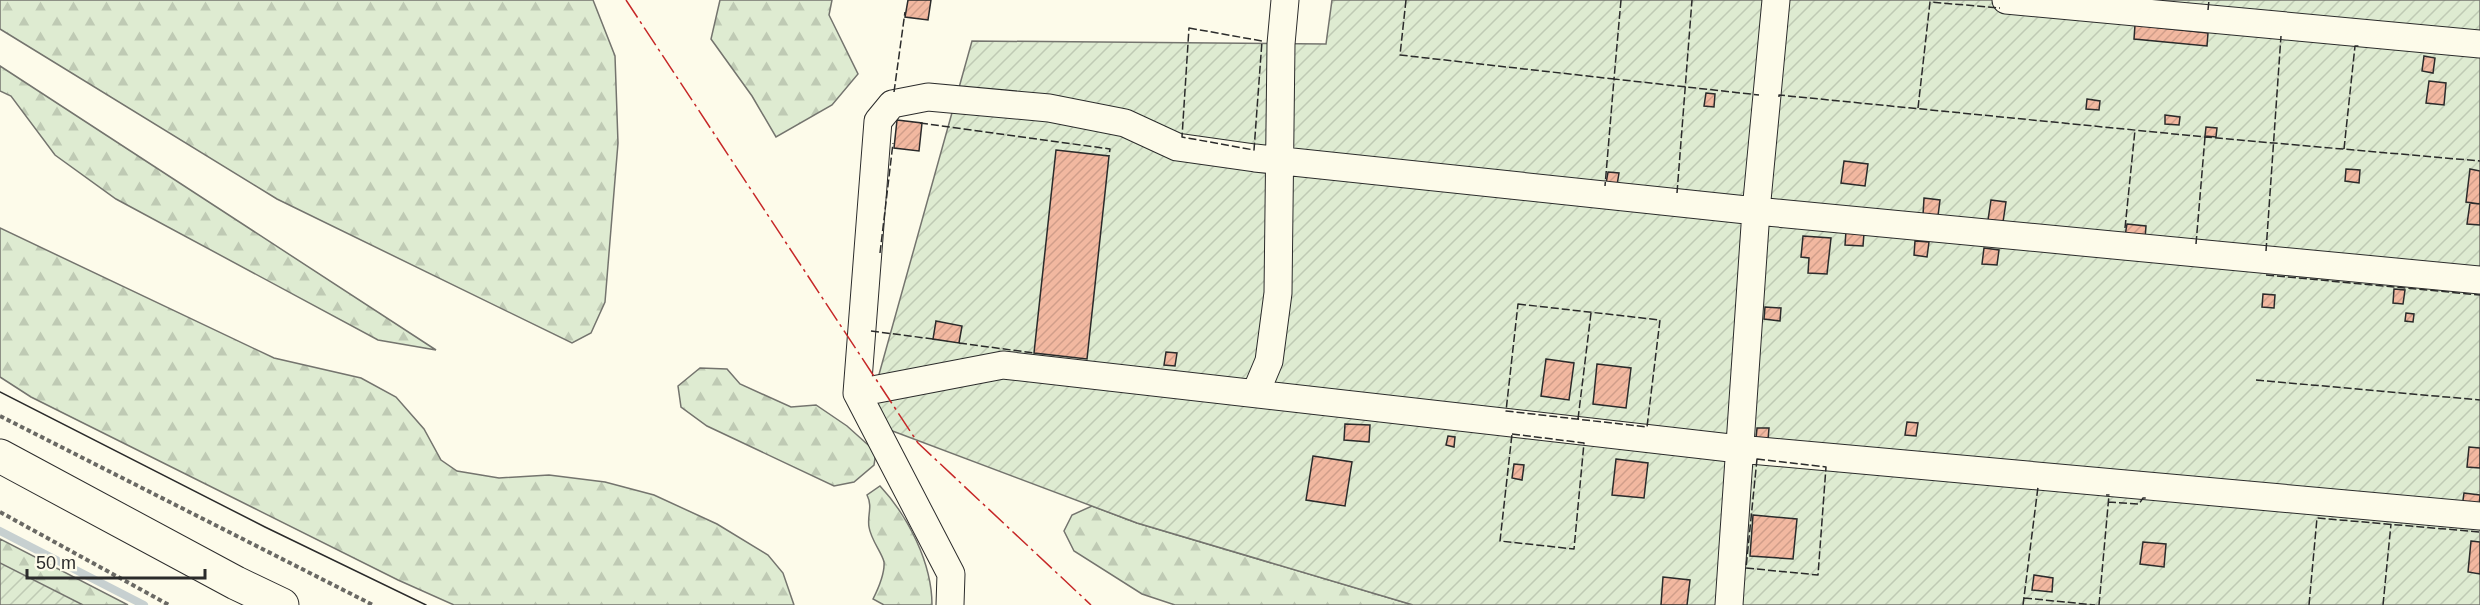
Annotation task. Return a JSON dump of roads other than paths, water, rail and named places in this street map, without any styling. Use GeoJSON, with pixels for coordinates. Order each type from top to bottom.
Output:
{"type":"FeatureCollection","features":[{"type":"Feature","properties":{"kind":"main road"},"geometry":{"type":"LineString","coordinates":[[0,456],[236,583],[282,605]]}},
{"type":"Feature","properties":{"kind":"lane"},"geometry":{"type":"LineString","coordinates":[[1256,392],[1269,361],[1278,293],[1281,44],[1285,0]]}},
{"type":"Feature","properties":{"kind":"lane"},"geometry":{"type":"LineString","coordinates":[[1729,605],[1756,211],[1776,0]]}},
{"type":"Feature","properties":{"kind":"lane"},"geometry":{"type":"LineString","coordinates":[[2006,0],[2480,44]]}},
{"type":"Feature","properties":{"kind":"lane"},"geometry":{"type":"LineString","coordinates":[[950,605],[951,574],[857,393],[878,121],[892,104],[928,98],[1049,108],[1125,123],[1177,147],[1281,160],[1756,211],[2480,280]]}},
{"type":"Feature","properties":{"kind":"lane"},"geometry":{"type":"LineString","coordinates":[[857,393],[1003,365],[1739,448],[2480,516]]}},
{"type":"Feature","properties":{"kind":"waterway"},"geometry":{"type":"LineString","coordinates":[[0,531],[144,605]]}},
{"type":"Feature","properties":{"kind":"tram line"},"geometry":{"type":"LineString","coordinates":[[0,392],[265,527],[426,605]]}}]}
